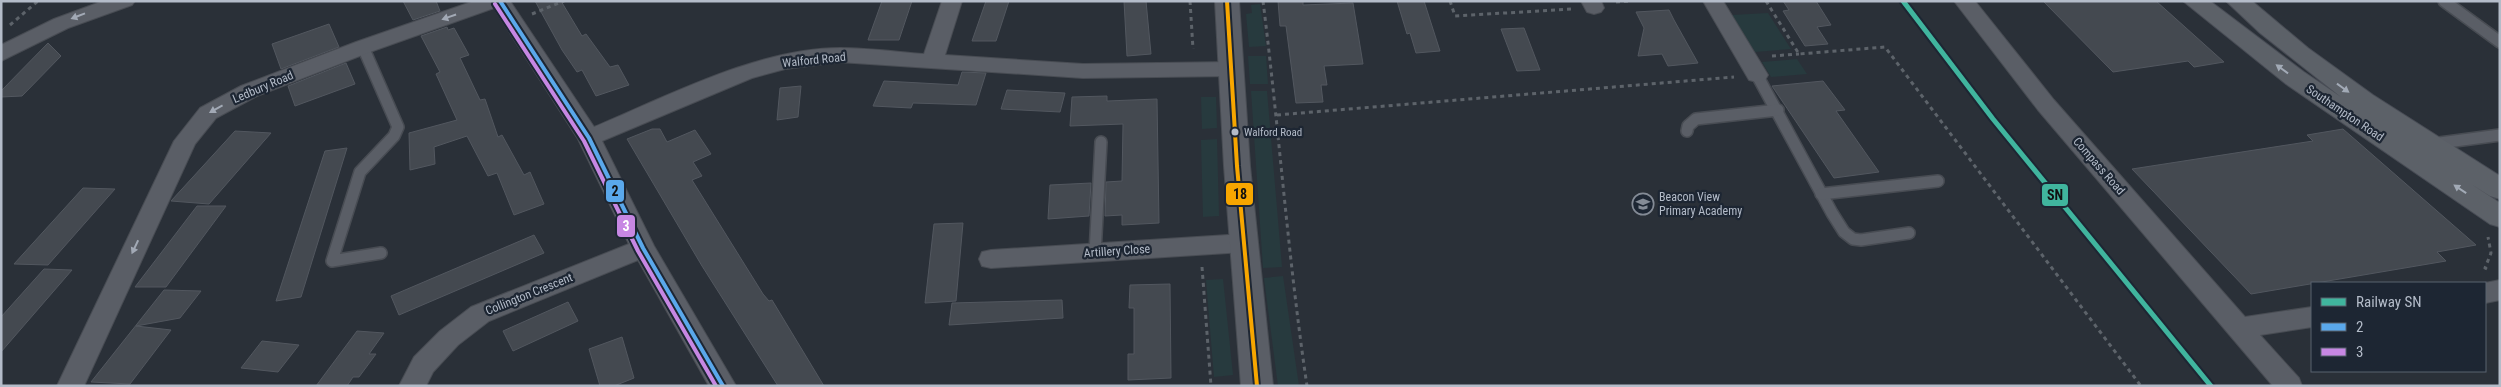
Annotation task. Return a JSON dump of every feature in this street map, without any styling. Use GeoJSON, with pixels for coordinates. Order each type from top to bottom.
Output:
{"type":"FeatureCollection","features":[{"type":"Feature","properties":{"kind":"main road","name":"Southampton Road"},"geometry":{"type":"LineString","coordinates":[[2194,1],[2250,45],[2363,126],[2500,217]]}},
{"type":"Feature","properties":{"kind":"main road","name":"Southampton Road"},"geometry":{"type":"LineString","coordinates":[[2238,1],[2313,66],[2428,145],[2500,189]]}},
{"type":"Feature","properties":{"kind":"street"},"geometry":{"type":"LineString","coordinates":[[1,54],[30,37],[81,15],[125,1]]}},
{"type":"Feature","properties":{"kind":"street","name":"Ledbury Road"},"geometry":{"type":"LineString","coordinates":[[70,386],[185,141],[208,113],[248,91],[495,1]]}},
{"type":"Feature","properties":{"kind":"street"},"geometry":{"type":"LineString","coordinates":[[500,1],[589,138],[643,248],[723,386]]}},
{"type":"Feature","properties":{"kind":"street"},"geometry":{"type":"LineString","coordinates":[[933,60],[952,1]]}},
{"type":"Feature","properties":{"kind":"street"},"geometry":{"type":"LineString","coordinates":[[1227,1],[1237,166],[1257,386]]}},
{"type":"Feature","properties":{"kind":"street"},"geometry":{"type":"LineString","coordinates":[[1713,1],[1757,75]]}},
{"type":"Feature","properties":{"kind":"street","name":"Compass Road"},"geometry":{"type":"LineString","coordinates":[[1964,1],[2046,105],[2289,386]]}},
{"type":"Feature","properties":{"kind":"street","name":"Walford Road"},"geometry":{"type":"LineString","coordinates":[[589,138],[744,73],[785,62],[839,55],[1083,71],[1232,69]]}},
{"type":"Feature","properties":{"kind":"street","name":"Artillery Close"},"geometry":{"type":"LineString","coordinates":[[991,259],[1244,243]]}},
{"type":"Feature","properties":{"kind":"street","name":"Collington Crescent"},"geometry":{"type":"LineString","coordinates":[[412,386],[423,365],[450,338],[480,314],[643,248]]}},
{"type":"Feature","properties":{"kind":"street"},"geometry":{"type":"LineString","coordinates":[[2486,293],[2500,290]]}},
{"type":"Feature","properties":{"kind":"street"},"geometry":{"type":"LineString","coordinates":[[2238,328],[2311,317]]}},
{"type":"Feature","properties":{"kind":"lane"},"geometry":{"type":"LineString","coordinates":[[2208,1],[2250,45]]}},
{"type":"Feature","properties":{"kind":"lane"},"geometry":{"type":"LineString","coordinates":[[2444,1],[2500,42]]}},
{"type":"Feature","properties":{"kind":"lane"},"geometry":{"type":"LineString","coordinates":[[362,48],[398,127],[394,136],[360,172],[332,261],[381,252]]}},
{"type":"Feature","properties":{"kind":"lane"},"geometry":{"type":"LineString","coordinates":[[1757,75],[1778,110],[1821,194],[1841,227],[1853,239],[1909,234]]}},
{"type":"Feature","properties":{"kind":"lane"},"geometry":{"type":"LineString","coordinates":[[1688,130],[1688,126],[1696,119],[1778,110]]}},
{"type":"Feature","properties":{"kind":"lane"},"geometry":{"type":"LineString","coordinates":[[2428,145],[2475,140],[2500,135]]}},
{"type":"Feature","properties":{"kind":"lane"},"geometry":{"type":"LineString","coordinates":[[1095,253],[1101,142]]}},
{"type":"Feature","properties":{"kind":"lane"},"geometry":{"type":"LineString","coordinates":[[1821,194],[1938,181]]}},
{"type":"Feature","properties":{"kind":"path"},"geometry":{"type":"LineString","coordinates":[[8,26],[38,1]]}},
{"type":"Feature","properties":{"kind":"path"},"geometry":{"type":"LineString","coordinates":[[513,22],[564,1]]}},
{"type":"Feature","properties":{"kind":"path"},"geometry":{"type":"LineString","coordinates":[[1190,1],[1194,70]]}},
{"type":"Feature","properties":{"kind":"path"},"geometry":{"type":"LineString","coordinates":[[1263,1],[1277,115],[1292,285],[1307,386]]}},
{"type":"Feature","properties":{"kind":"path"},"geometry":{"type":"LineString","coordinates":[[1450,1],[1455,16],[1593,5],[1613,7],[1611,2],[1630,1]]}},
{"type":"Feature","properties":{"kind":"path"},"geometry":{"type":"LineString","coordinates":[[1766,1],[1799,54],[1884,47],[2141,386]]}},
{"type":"Feature","properties":{"kind":"path"},"geometry":{"type":"LineString","coordinates":[[1277,115],[1757,75]]}},
{"type":"Feature","properties":{"kind":"path"},"geometry":{"type":"LineString","coordinates":[[1200,246],[1211,386]]}},
{"type":"Feature","properties":{"kind":"green space"},"geometry":{"type":"Polygon","coordinates":[[[1260,4],[1266,46],[1249,47],[1246,14],[1252,13],[1251,5],[1260,4]]]}},
{"type":"Feature","properties":{"kind":"green space"},"geometry":{"type":"Polygon","coordinates":[[[1768,13],[1791,49],[1755,52],[1732,15],[1768,13]]]}},
{"type":"Feature","properties":{"kind":"green space"},"geometry":{"type":"Polygon","coordinates":[[[1248,56],[1266,56],[1268,84],[1250,84],[1248,56]]]}},
{"type":"Feature","properties":{"kind":"green space"},"geometry":{"type":"Polygon","coordinates":[[[1797,59],[1807,74],[1771,77],[1762,62],[1797,59]]]}},
{"type":"Feature","properties":{"kind":"green space"},"geometry":{"type":"Polygon","coordinates":[[[1251,91],[1267,91],[1282,267],[1263,268],[1251,91]]]}},
{"type":"Feature","properties":{"kind":"green space"},"geometry":{"type":"Polygon","coordinates":[[[1201,97],[1216,97],[1217,128],[1202,129],[1201,97]]]}},
{"type":"Feature","properties":{"kind":"green space"},"geometry":{"type":"Polygon","coordinates":[[[1217,139],[1219,216],[1203,217],[1201,140],[1217,139]]]}},
{"type":"Feature","properties":{"kind":"green space"},"geometry":{"type":"Polygon","coordinates":[[[1283,276],[1299,386],[1278,386],[1264,278],[1283,276]]]}},
{"type":"Feature","properties":{"kind":"green space"},"geometry":{"type":"Polygon","coordinates":[[[1223,279],[1233,375],[1214,377],[1206,280],[1223,279]]]}},
{"type":"Feature","properties":{"kind":"building"},"geometry":{"type":"Polygon","coordinates":[[[403,1],[436,1],[440,11],[413,20],[403,1]]]}},
{"type":"Feature","properties":{"kind":"building"},"geometry":{"type":"Polygon","coordinates":[[[535,1],[561,1],[582,36],[586,34],[610,67],[618,65],[629,85],[596,96],[582,70],[577,72],[562,50],[535,1]]]}},
{"type":"Feature","properties":{"kind":"building"},"geometry":{"type":"Polygon","coordinates":[[[882,1],[912,1],[899,40],[868,40],[882,1]]]}},
{"type":"Feature","properties":{"kind":"building"},"geometry":{"type":"Polygon","coordinates":[[[986,1],[1009,1],[996,41],[972,41],[986,1]]]}},
{"type":"Feature","properties":{"kind":"building"},"geometry":{"type":"Polygon","coordinates":[[[1124,1],[1146,1],[1151,54],[1127,56],[1124,1]]]}},
{"type":"Feature","properties":{"kind":"building"},"geometry":{"type":"Polygon","coordinates":[[[1278,1],[1303,1],[1303,5],[1353,3],[1363,64],[1324,66],[1327,85],[1321,85],[1323,102],[1296,103],[1286,26],[1280,26],[1278,1]]]}},
{"type":"Feature","properties":{"kind":"building"},"geometry":{"type":"Polygon","coordinates":[[[1397,1],[1424,1],[1440,51],[1416,53],[1410,33],[1407,34],[1397,1]]]}},
{"type":"Feature","properties":{"kind":"building"},"geometry":{"type":"Polygon","coordinates":[[[1783,1],[1816,1],[1831,25],[1817,27],[1828,44],[1805,46],[1783,11],[1789,10],[1783,1]]]}},
{"type":"Feature","properties":{"kind":"building"},"geometry":{"type":"Polygon","coordinates":[[[2043,1],[2156,1],[2224,62],[2194,67],[2188,61],[2113,72],[2043,1]]]}},
{"type":"Feature","properties":{"kind":"building"},"geometry":{"type":"Polygon","coordinates":[[[1669,10],[1698,63],[1668,66],[1662,54],[1638,56],[1644,28],[1636,12],[1669,10]]]}},
{"type":"Feature","properties":{"kind":"building"},"geometry":{"type":"Polygon","coordinates":[[[329,24],[339,47],[281,69],[272,44],[329,24]]]}},
{"type":"Feature","properties":{"kind":"building"},"geometry":{"type":"Polygon","coordinates":[[[447,27],[448,30],[454,28],[469,55],[460,58],[480,100],[485,99],[498,137],[502,135],[524,175],[530,172],[544,204],[514,215],[497,173],[488,176],[467,136],[434,147],[435,164],[410,170],[409,133],[457,120],[436,74],[440,72],[421,36],[447,27]]]}},
{"type":"Feature","properties":{"kind":"building"},"geometry":{"type":"Polygon","coordinates":[[[1524,28],[1540,70],[1517,71],[1501,29],[1524,28]]]}},
{"type":"Feature","properties":{"kind":"building"},"geometry":{"type":"Polygon","coordinates":[[[48,43],[61,56],[22,96],[1,97],[1,91],[48,43]]]}},
{"type":"Feature","properties":{"kind":"building"},"geometry":{"type":"Polygon","coordinates":[[[346,63],[355,84],[295,106],[288,86],[346,63]]]}},
{"type":"Feature","properties":{"kind":"building"},"geometry":{"type":"Polygon","coordinates":[[[962,72],[986,73],[976,105],[913,103],[911,108],[873,106],[884,81],[958,85],[962,72]]]}},
{"type":"Feature","properties":{"kind":"building"},"geometry":{"type":"Polygon","coordinates":[[[1823,81],[1845,110],[1836,111],[1879,172],[1834,178],[1772,86],[1823,81]]]}},
{"type":"Feature","properties":{"kind":"building"},"geometry":{"type":"Polygon","coordinates":[[[801,86],[798,117],[777,120],[780,88],[801,86]]]}},
{"type":"Feature","properties":{"kind":"building"},"geometry":{"type":"Polygon","coordinates":[[[1007,90],[1065,93],[1060,112],[1001,109],[1007,90]]]}},
{"type":"Feature","properties":{"kind":"building"},"geometry":{"type":"Polygon","coordinates":[[[1107,96],[1107,101],[1157,99],[1159,223],[1122,225],[1122,215],[1105,216],[1106,182],[1122,181],[1123,124],[1070,126],[1072,97],[1107,96]]]}},
{"type":"Feature","properties":{"kind":"building"},"geometry":{"type":"Polygon","coordinates":[[[652,129],[660,129],[667,142],[695,130],[711,154],[693,162],[702,176],[692,180],[763,294],[769,301],[772,300],[824,386],[778,386],[702,266],[627,139],[652,129]]]}},
{"type":"Feature","properties":{"kind":"building"},"geometry":{"type":"Polygon","coordinates":[[[2343,129],[2476,245],[2437,252],[2446,261],[2322,282],[2311,282],[2311,284],[2251,294],[2132,169],[2313,141],[2307,135],[2343,129]]]}},
{"type":"Feature","properties":{"kind":"building"},"geometry":{"type":"Polygon","coordinates":[[[235,131],[271,133],[209,204],[171,201],[235,131]]]}},
{"type":"Feature","properties":{"kind":"building"},"geometry":{"type":"Polygon","coordinates":[[[347,148],[301,297],[276,301],[325,151],[347,148]]]}},
{"type":"Feature","properties":{"kind":"building"},"geometry":{"type":"Polygon","coordinates":[[[1091,183],[1089,216],[1048,219],[1050,185],[1091,183]]]}},
{"type":"Feature","properties":{"kind":"building"},"geometry":{"type":"Polygon","coordinates":[[[83,188],[115,189],[48,265],[14,264],[83,188]]]}},
{"type":"Feature","properties":{"kind":"building"},"geometry":{"type":"Polygon","coordinates":[[[197,206],[226,206],[166,287],[135,287],[197,206]]]}},
{"type":"Feature","properties":{"kind":"building"},"geometry":{"type":"Polygon","coordinates":[[[963,223],[956,301],[925,303],[934,224],[963,223]]]}},
{"type":"Feature","properties":{"kind":"building"},"geometry":{"type":"Polygon","coordinates":[[[534,235],[544,253],[399,315],[391,296],[534,235]]]}},
{"type":"Feature","properties":{"kind":"building"},"geometry":{"type":"Polygon","coordinates":[[[44,269],[72,270],[1,352],[1,317],[44,269]]]}},
{"type":"Feature","properties":{"kind":"building"},"geometry":{"type":"Polygon","coordinates":[[[1170,284],[1171,378],[1128,380],[1128,354],[1134,354],[1134,308],[1129,308],[1130,285],[1170,284]]]}},
{"type":"Feature","properties":{"kind":"building"},"geometry":{"type":"Polygon","coordinates":[[[164,290],[201,291],[180,318],[136,326],[171,330],[130,384],[91,382],[164,290]]]}},
{"type":"Feature","properties":{"kind":"building"},"geometry":{"type":"Polygon","coordinates":[[[1062,300],[1063,318],[949,325],[952,303],[1062,300]]]}},
{"type":"Feature","properties":{"kind":"building"},"geometry":{"type":"Polygon","coordinates":[[[568,302],[578,321],[513,351],[503,331],[568,302]]]}},
{"type":"Feature","properties":{"kind":"building"},"geometry":{"type":"Polygon","coordinates":[[[357,331],[384,333],[369,354],[376,354],[359,377],[353,377],[347,386],[316,386],[357,331]]]}},
{"type":"Feature","properties":{"kind":"building"},"geometry":{"type":"Polygon","coordinates":[[[622,337],[634,378],[614,386],[600,386],[589,349],[622,337]]]}},
{"type":"Feature","properties":{"kind":"building"},"geometry":{"type":"Polygon","coordinates":[[[262,341],[299,345],[278,372],[241,368],[262,341]]]}},
{"type":"Feature","properties":{"kind":"rail line","name":"SN"},"geometry":{"type":"LineString","coordinates":[[1903,1],[1993,119],[2211,386]]}},
{"type":"Feature","properties":{"kind":"transit line","name":"2"},"geometry":{"type":"LineString","coordinates":[[500,1],[589,138],[643,248],[723,386]]}},
{"type":"Feature","properties":{"kind":"transit line","name":"18"},"geometry":{"type":"LineString","coordinates":[[1227,1],[1237,166],[1257,386]]}},
{"type":"Feature","properties":{"kind":"transit line","name":"3"},"geometry":{"type":"LineString","coordinates":[[495,4],[584,141],[638,251],[716,386]]}},
{"type":"Feature","properties":{"kind":"place","name":"Walford Road"},"geometry":{"type":"Point","coordinates":[1235,132]}},
{"type":"Feature","properties":{"kind":"place","name":"Beacon View Primary Academy"},"geometry":{"type":"Point","coordinates":[1643,204]}}]}
